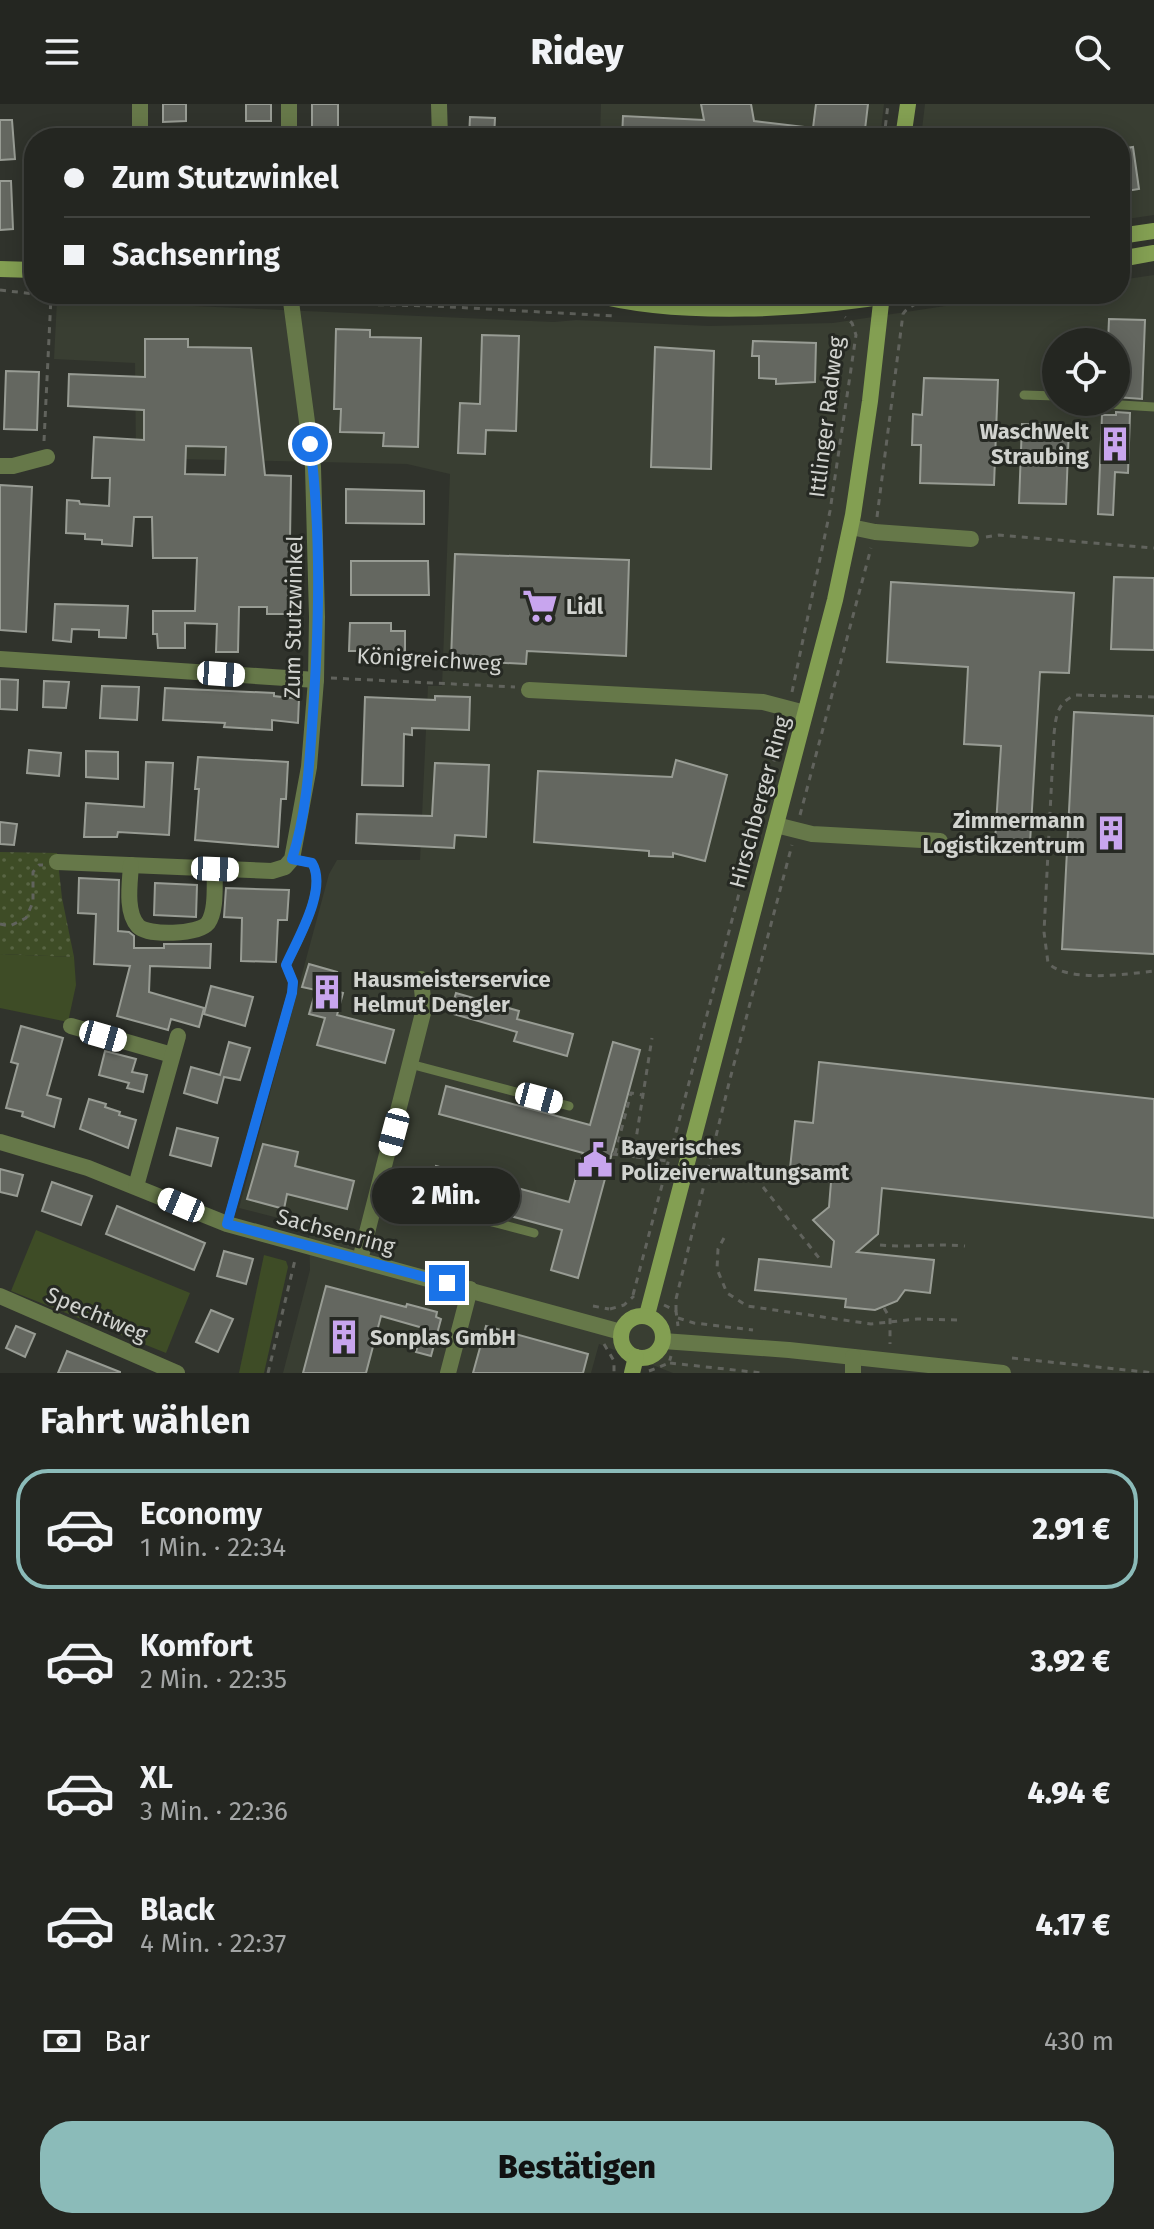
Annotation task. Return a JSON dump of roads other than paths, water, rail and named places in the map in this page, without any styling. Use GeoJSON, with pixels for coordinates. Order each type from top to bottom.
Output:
{"type":"FeatureCollection","features":[{"type":"Feature","properties":{"kind":"street"},"geometry":{"type":"LineString","coordinates":[[140,104],[140,128]]}},
{"type":"Feature","properties":{"kind":"street"},"geometry":{"type":"LineString","coordinates":[[289,104],[289,128]]}},
{"type":"Feature","properties":{"kind":"street"},"geometry":{"type":"LineString","coordinates":[[439,104],[440,128]]}},
{"type":"Feature","properties":{"kind":"street"},"geometry":{"type":"LineString","coordinates":[[904,128],[908,104]]}},
{"type":"Feature","properties":{"kind":"street"},"geometry":{"type":"LineString","coordinates":[[1130,234],[1152,231]]}},
{"type":"Feature","properties":{"kind":"street"},"geometry":{"type":"LineString","coordinates":[[1130,258],[1154,254]]}},
{"type":"Feature","properties":{"kind":"street"},"geometry":{"type":"LineString","coordinates":[[0,269],[24,270]]}},
{"type":"Feature","properties":{"kind":"street","name":"Zum Stutzwinkel"},"geometry":{"type":"LineString","coordinates":[[291,304],[313,467],[317,554],[316,680],[305,796],[292,859]]}},
{"type":"Feature","properties":{"kind":"street"},"geometry":{"type":"LineString","coordinates":[[652,304],[727,308],[776,304]]}},
{"type":"Feature","properties":{"kind":"street","name":"Hirschberger Ring"},"geometry":{"type":"LineString","coordinates":[[649,1308],[835,600],[851,527],[886,304]]}},
{"type":"Feature","properties":{"kind":"street"},"geometry":{"type":"LineString","coordinates":[[0,466],[13,466],[47,457]]}},
{"type":"Feature","properties":{"kind":"street"},"geometry":{"type":"LineString","coordinates":[[851,527],[875,532],[971,539]]}},
{"type":"Feature","properties":{"kind":"street"},"geometry":{"type":"LineString","coordinates":[[0,659],[316,680]]}},
{"type":"Feature","properties":{"kind":"street","name":"Königreichweg"},"geometry":{"type":"LineString","coordinates":[[529,690],[763,702],[805,713]]}},
{"type":"Feature","properties":{"kind":"street"},"geometry":{"type":"LineString","coordinates":[[776,825],[812,834],[940,841]]}},
{"type":"Feature","properties":{"kind":"street"},"geometry":{"type":"LineString","coordinates":[[57,862],[272,871],[285,867],[292,859]]}},
{"type":"Feature","properties":{"kind":"street"},"geometry":{"type":"LineString","coordinates":[[131,865],[130,908],[138,926],[147,931],[191,933],[209,922],[215,869]]}},
{"type":"Feature","properties":{"kind":"street"},"geometry":{"type":"LineString","coordinates":[[360,1260],[424,1009],[421,979]]}},
{"type":"Feature","properties":{"kind":"street"},"geometry":{"type":"LineString","coordinates":[[71,1026],[172,1055]]}},
{"type":"Feature","properties":{"kind":"street"},"geometry":{"type":"LineString","coordinates":[[136,1186],[178,1036]]}},
{"type":"Feature","properties":{"kind":"street","name":"Sachsenring"},"geometry":{"type":"LineString","coordinates":[[0,1142],[41,1152],[136,1186],[227,1224],[621,1332]]}},
{"type":"Feature","properties":{"kind":"street"},"geometry":{"type":"LineString","coordinates":[[448,1373],[470,1289]]}},
{"type":"Feature","properties":{"kind":"street","name":"Spechtweg"},"geometry":{"type":"LineString","coordinates":[[0,1296],[177,1373]]}},
{"type":"Feature","properties":{"kind":"street"},"geometry":{"type":"LineString","coordinates":[[670,1342],[649,1308],[630,1319],[621,1332],[624,1348],[634,1367],[670,1342],[853,1365],[1003,1373]]}},
{"type":"Feature","properties":{"kind":"lane"},"geometry":{"type":"LineString","coordinates":[[1152,231],[1154,254]]}},
{"type":"Feature","properties":{"kind":"lane"},"geometry":{"type":"LineString","coordinates":[[1024,395],[1042,396]]}},
{"type":"Feature","properties":{"kind":"lane"},"geometry":{"type":"LineString","coordinates":[[1130,406],[1154,407]]}},
{"type":"Feature","properties":{"kind":"lane"},"geometry":{"type":"LineString","coordinates":[[227,1224],[292,993],[293,982],[286,965],[317,886],[318,873],[312,863],[292,859]]}},
{"type":"Feature","properties":{"kind":"lane"},"geometry":{"type":"LineString","coordinates":[[410,1064],[569,1106]]}},
{"type":"Feature","properties":{"kind":"lane"},"geometry":{"type":"LineString","coordinates":[[378,1192],[534,1233]]}},
{"type":"Feature","properties":{"kind":"place","name":"WaschWelt Straubing"},"geometry":{"type":"Point","coordinates":[1115,444]}},
{"type":"Feature","properties":{"kind":"place","name":"Lidl"},"geometry":{"type":"Point","coordinates":[540,606]}},
{"type":"Feature","properties":{"kind":"place","name":"Zimmermann Logistikzentrum"},"geometry":{"type":"Point","coordinates":[1111,833]}},
{"type":"Feature","properties":{"kind":"place","name":"Hausmeisterservice Helmut Dengler"},"geometry":{"type":"Point","coordinates":[327,992]}},
{"type":"Feature","properties":{"kind":"place","name":"Bayerisches Polizeiverwaltungsamt"},"geometry":{"type":"Point","coordinates":[595,1160]}},
{"type":"Feature","properties":{"kind":"place","name":"Sonplas GmbH"},"geometry":{"type":"Point","coordinates":[344,1337]}}]}
